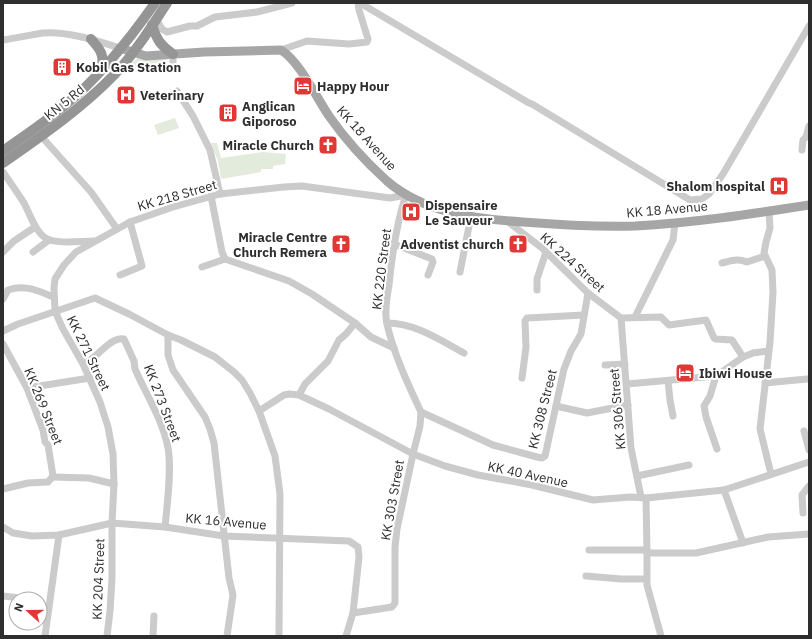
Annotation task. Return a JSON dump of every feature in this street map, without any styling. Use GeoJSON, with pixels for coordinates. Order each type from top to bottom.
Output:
{"type":"FeatureCollection","features":[{"type":"Feature","properties":{"kind":"highway"},"geometry":{"type":"LineString","coordinates":[[3,151],[65,105],[101,70],[136,30],[155,3]]}},
{"type":"Feature","properties":{"kind":"highway","name":"KN 5 Rd"},"geometry":{"type":"LineString","coordinates":[[3,163],[65,120],[92,96],[133,52],[167,3]]}},
{"type":"Feature","properties":{"kind":"highway"},"geometry":{"type":"LineString","coordinates":[[154,22],[155,34],[161,45],[173,54]]}},
{"type":"Feature","properties":{"kind":"highway"},"geometry":{"type":"LineString","coordinates":[[91,39],[98,47],[102,55],[103,61],[101,70]]}},
{"type":"Feature","properties":{"kind":"main road"},"geometry":{"type":"LineString","coordinates":[[120,48],[146,56],[164,56],[204,52],[281,50]]}},
{"type":"Feature","properties":{"kind":"main road","name":"KK 18 Avenue"},"geometry":{"type":"LineString","coordinates":[[281,50],[294,63],[329,115],[359,152],[388,181],[406,195],[443,210],[507,221],[576,226],[636,226],[675,223],[809,206]]}},
{"type":"Feature","properties":{"kind":"street"},"geometry":{"type":"LineString","coordinates":[[154,22],[167,32],[190,26],[197,26],[215,17],[256,12],[292,3]]}},
{"type":"Feature","properties":{"kind":"street"},"geometry":{"type":"LineString","coordinates":[[359,3],[528,103],[539,108],[690,200],[702,199],[709,194],[727,167],[809,26]]}},
{"type":"Feature","properties":{"kind":"street"},"geometry":{"type":"LineString","coordinates":[[281,50],[307,41],[349,44],[367,42],[368,39],[359,10],[359,3]]}},
{"type":"Feature","properties":{"kind":"street"},"geometry":{"type":"LineString","coordinates":[[3,40],[47,33],[91,39],[120,48]]}},
{"type":"Feature","properties":{"kind":"street"},"geometry":{"type":"LineString","coordinates":[[173,54],[173,65]]}},
{"type":"Feature","properties":{"kind":"street"},"geometry":{"type":"LineString","coordinates":[[177,91],[193,116],[210,150],[220,194]]}},
{"type":"Feature","properties":{"kind":"street"},"geometry":{"type":"LineString","coordinates":[[802,150],[803,140],[806,137],[809,126]]}},
{"type":"Feature","properties":{"kind":"street"},"geometry":{"type":"LineString","coordinates":[[41,136],[91,192],[117,229]]}},
{"type":"Feature","properties":{"kind":"street"},"geometry":{"type":"LineString","coordinates":[[3,172],[24,203],[35,227],[42,235],[49,240],[62,242],[79,240],[94,241]]}},
{"type":"Feature","properties":{"kind":"street","name":"KK 218 Street"},"geometry":{"type":"LineString","coordinates":[[55,311],[55,279],[64,265],[76,252],[130,222],[173,207],[220,194],[302,186],[390,198],[406,195]]}},
{"type":"Feature","properties":{"kind":"street","name":"KK 220 Street"},"geometry":{"type":"LineString","coordinates":[[406,195],[394,244],[388,294],[387,323],[394,348],[421,412]]}},
{"type":"Feature","properties":{"kind":"street"},"geometry":{"type":"LineString","coordinates":[[211,196],[222,252],[226,259]]}},
{"type":"Feature","properties":{"kind":"street"},"geometry":{"type":"LineString","coordinates":[[769,211],[770,228],[764,249],[765,256],[771,266],[774,282],[760,429],[771,474]]}},
{"type":"Feature","properties":{"kind":"street"},"geometry":{"type":"LineString","coordinates":[[460,272],[471,216]]}},
{"type":"Feature","properties":{"kind":"street","name":"KK 224 Street"},"geometry":{"type":"LineString","coordinates":[[507,221],[546,252],[588,293],[621,318]]}},
{"type":"Feature","properties":{"kind":"street"},"geometry":{"type":"LineString","coordinates":[[120,275],[142,266],[130,222]]}},
{"type":"Feature","properties":{"kind":"street"},"geometry":{"type":"LineString","coordinates":[[635,317],[673,240],[675,223]]}},
{"type":"Feature","properties":{"kind":"street"},"geometry":{"type":"LineString","coordinates":[[3,252],[35,227]]}},
{"type":"Feature","properties":{"kind":"street"},"geometry":{"type":"LineString","coordinates":[[33,252],[49,240]]}},
{"type":"Feature","properties":{"kind":"street"},"geometry":{"type":"LineString","coordinates":[[394,244],[432,259],[433,262],[428,276]]}},
{"type":"Feature","properties":{"kind":"street"},"geometry":{"type":"LineString","coordinates":[[537,290],[537,279],[546,252]]}},
{"type":"Feature","properties":{"kind":"street"},"geometry":{"type":"LineString","coordinates":[[722,263],[742,259],[747,262],[765,256]]}},
{"type":"Feature","properties":{"kind":"street"},"geometry":{"type":"LineString","coordinates":[[202,267],[226,259],[289,282],[312,294],[355,323],[371,337],[394,348]]}},
{"type":"Feature","properties":{"kind":"street"},"geometry":{"type":"LineString","coordinates":[[3,299],[8,290],[19,287],[32,288],[54,297]]}},
{"type":"Feature","properties":{"kind":"street","name":"KK 308 Street"},"geometry":{"type":"LineString","coordinates":[[421,412],[493,445],[542,458],[546,454],[568,359],[581,334],[588,293]]}},
{"type":"Feature","properties":{"kind":"street"},"geometry":{"type":"LineString","coordinates":[[3,331],[18,324],[96,298],[222,361],[242,380],[259,411],[275,456],[280,494],[279,636]]}},
{"type":"Feature","properties":{"kind":"street","name":"KK 271 Street"},"geometry":{"type":"LineString","coordinates":[[55,311],[63,329],[90,378],[108,426],[113,454],[114,484],[112,523]]}},
{"type":"Feature","properties":{"kind":"street"},"geometry":{"type":"LineString","coordinates":[[522,378],[526,347],[525,321],[527,318],[584,315]]}},
{"type":"Feature","properties":{"kind":"street"},"geometry":{"type":"LineString","coordinates":[[621,318],[661,317],[669,325],[706,320],[714,338],[732,340],[743,357]]}},
{"type":"Feature","properties":{"kind":"street","name":"KK 306 Street"},"geometry":{"type":"LineString","coordinates":[[621,318],[631,448],[637,476],[644,498],[647,551],[646,579],[661,636]]}},
{"type":"Feature","properties":{"kind":"street"},"geometry":{"type":"LineString","coordinates":[[259,411],[284,395],[299,395],[305,384],[328,361],[339,340],[355,323]]}},
{"type":"Feature","properties":{"kind":"street"},"geometry":{"type":"LineString","coordinates":[[387,323],[404,324],[417,328],[464,353]]}},
{"type":"Feature","properties":{"kind":"street"},"geometry":{"type":"LineString","coordinates":[[168,335],[168,355],[173,370],[205,417],[214,443],[232,595],[227,636]]}},
{"type":"Feature","properties":{"kind":"street","name":"KK 273 Street"},"geometry":{"type":"LineString","coordinates":[[83,364],[93,358],[112,342],[119,339],[124,339],[134,361],[137,373],[165,436],[168,449],[170,460],[165,527]]}},
{"type":"Feature","properties":{"kind":"street","name":"KK 269 Street"},"geometry":{"type":"LineString","coordinates":[[3,344],[27,388],[43,430],[45,442],[48,445],[53,472],[52,477]]}},
{"type":"Feature","properties":{"kind":"street"},"geometry":{"type":"LineString","coordinates":[[627,384],[716,376],[743,357],[753,353],[768,351]]}},
{"type":"Feature","properties":{"kind":"street"},"geometry":{"type":"LineString","coordinates":[[605,365],[625,364]]}},
{"type":"Feature","properties":{"kind":"street"},"geometry":{"type":"LineString","coordinates":[[716,376],[710,396],[704,406],[706,417],[717,449]]}},
{"type":"Feature","properties":{"kind":"street"},"geometry":{"type":"LineString","coordinates":[[27,388],[90,378]]}},
{"type":"Feature","properties":{"kind":"street"},"geometry":{"type":"LineString","coordinates":[[765,383],[807,379]]}},
{"type":"Feature","properties":{"kind":"street"},"geometry":{"type":"LineString","coordinates":[[668,381],[673,416]]}},
{"type":"Feature","properties":{"kind":"street","name":"KK 40 Avenue"},"geometry":{"type":"LineString","coordinates":[[299,395],[329,409],[412,454],[445,466],[593,500],[644,498],[724,490],[809,462]]}},
{"type":"Feature","properties":{"kind":"street"},"geometry":{"type":"LineString","coordinates":[[556,406],[587,413],[628,405]]}},
{"type":"Feature","properties":{"kind":"street"},"geometry":{"type":"LineString","coordinates":[[412,454],[420,426],[421,412]]}},
{"type":"Feature","properties":{"kind":"street"},"geometry":{"type":"LineString","coordinates":[[804,431],[809,450]]}},
{"type":"Feature","properties":{"kind":"street","name":"KK 303 Street"},"geometry":{"type":"LineString","coordinates":[[353,613],[392,607],[395,603],[395,547],[397,529],[412,454]]}},
{"type":"Feature","properties":{"kind":"street"},"geometry":{"type":"LineString","coordinates":[[637,476],[689,465]]}},
{"type":"Feature","properties":{"kind":"street"},"geometry":{"type":"LineString","coordinates":[[3,489],[28,483],[48,482],[52,477],[89,478],[114,484]]}},
{"type":"Feature","properties":{"kind":"street"},"geometry":{"type":"LineString","coordinates":[[803,514],[802,495],[809,486]]}},
{"type":"Feature","properties":{"kind":"street"},"geometry":{"type":"LineString","coordinates":[[724,490],[743,544]]}},
{"type":"Feature","properties":{"kind":"street","name":"KK 16 Avenue"},"geometry":{"type":"LineString","coordinates":[[3,527],[13,533],[32,536],[59,535],[112,523],[165,527],[224,536],[349,541],[358,548],[359,557],[353,613],[346,636]]}},
{"type":"Feature","properties":{"kind":"street","name":"KK 204 Street"},"geometry":{"type":"LineString","coordinates":[[107,636],[112,578],[112,523]]}},
{"type":"Feature","properties":{"kind":"street"},"geometry":{"type":"LineString","coordinates":[[589,550],[696,553],[743,544],[768,537],[809,534]]}},
{"type":"Feature","properties":{"kind":"street"},"geometry":{"type":"LineString","coordinates":[[45,636],[59,535]]}},
{"type":"Feature","properties":{"kind":"street"},"geometry":{"type":"LineString","coordinates":[[586,576],[621,579],[646,579]]}},
{"type":"Feature","properties":{"kind":"street"},"geometry":{"type":"LineString","coordinates":[[153,636],[154,616]]}},
{"type":"Feature","properties":{"kind":"green space"},"geometry":{"type":"Polygon","coordinates":[[[169,54],[169,59],[155,63],[148,67],[144,64],[134,70],[126,69],[137,58],[169,54]]]}},
{"type":"Feature","properties":{"kind":"green space"},"geometry":{"type":"Polygon","coordinates":[[[175,118],[179,128],[158,135],[154,125],[175,118]]]}},
{"type":"Feature","properties":{"kind":"green space"},"geometry":{"type":"Polygon","coordinates":[[[211,143],[217,143],[221,158],[263,152],[286,154],[285,164],[273,166],[273,169],[261,169],[261,172],[221,179],[218,161],[211,143]]]}},
{"type":"Feature","properties":{"kind":"place","name":"Kobil Gas Station"},"geometry":{"type":"Point","coordinates":[62,67]}},
{"type":"Feature","properties":{"kind":"place","name":"Happy Hour"},"geometry":{"type":"Point","coordinates":[303,86]}},
{"type":"Feature","properties":{"kind":"place","name":"Veterinary"},"geometry":{"type":"Point","coordinates":[126,95]}},
{"type":"Feature","properties":{"kind":"place","name":"Anglican Giporoso"},"geometry":{"type":"Point","coordinates":[228,113]}},
{"type":"Feature","properties":{"kind":"place","name":"Miracle Church"},"geometry":{"type":"Point","coordinates":[328,145]}},
{"type":"Feature","properties":{"kind":"place","name":"Shalom hospital"},"geometry":{"type":"Point","coordinates":[779,186]}},
{"type":"Feature","properties":{"kind":"place","name":"Dispensaire Le Sauveur"},"geometry":{"type":"Point","coordinates":[411,212]}},
{"type":"Feature","properties":{"kind":"place","name":"Miracle Centre Church Remera"},"geometry":{"type":"Point","coordinates":[341,244]}},
{"type":"Feature","properties":{"kind":"place","name":"Adventist church"},"geometry":{"type":"Point","coordinates":[518,244]}},
{"type":"Feature","properties":{"kind":"place","name":"Ibiwi House"},"geometry":{"type":"Point","coordinates":[685,373]}}]}
